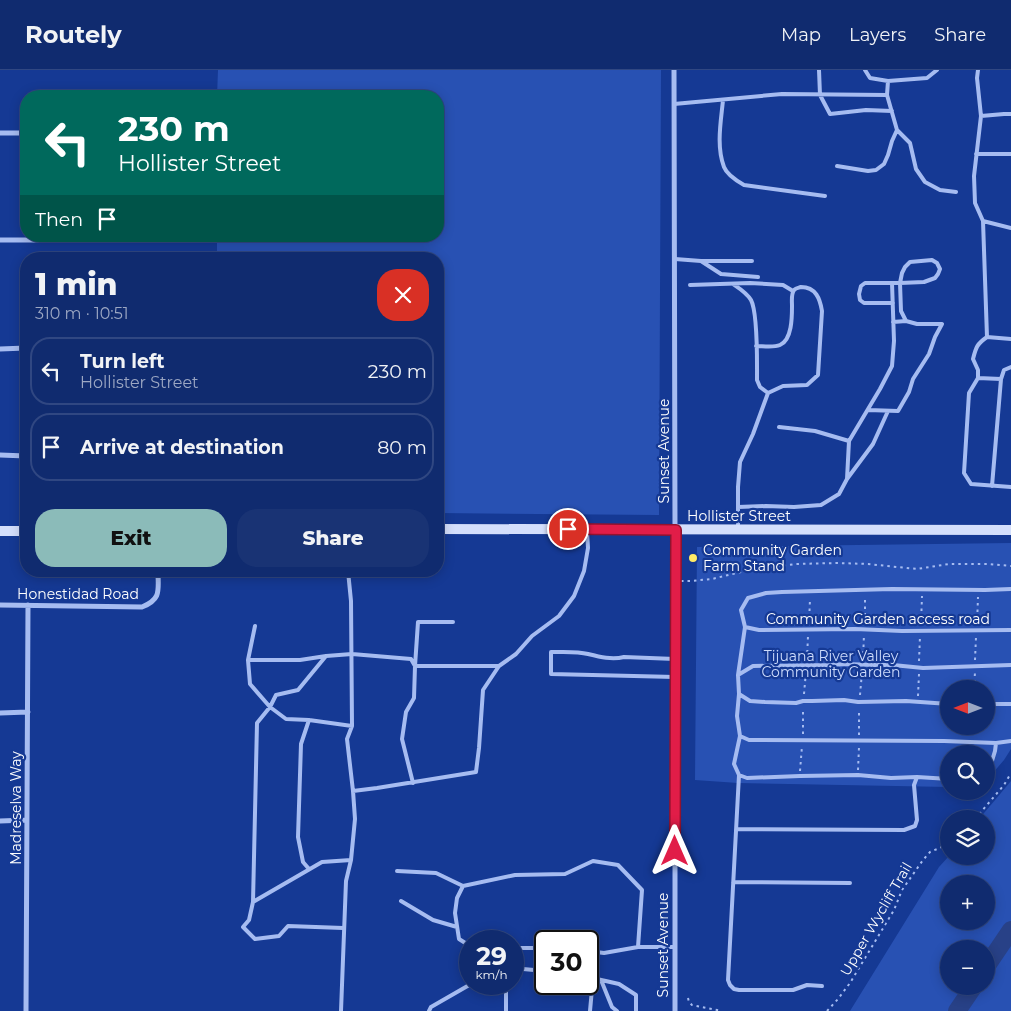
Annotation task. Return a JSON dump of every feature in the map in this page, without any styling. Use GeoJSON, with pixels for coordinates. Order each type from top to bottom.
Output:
{"type":"FeatureCollection","features":[{"type":"Feature","properties":{"kind":"street","name":"Sunset Avenue"},"geometry":{"type":"LineString","coordinates":[[674,70],[676,530],[674,1011]]}},
{"type":"Feature","properties":{"kind":"street"},"geometry":{"type":"LineString","coordinates":[[0,133],[20,133]]}},
{"type":"Feature","properties":{"kind":"street"},"geometry":{"type":"LineString","coordinates":[[0,240],[20,240]]}},
{"type":"Feature","properties":{"kind":"street"},"geometry":{"type":"LineString","coordinates":[[0,349],[20,348]]}},
{"type":"Feature","properties":{"kind":"street"},"geometry":{"type":"LineString","coordinates":[[0,455],[20,456]]}},
{"type":"Feature","properties":{"kind":"street","name":"Hollister Street"},"geometry":{"type":"LineString","coordinates":[[444,528],[1011,530]]}},
{"type":"Feature","properties":{"kind":"street"},"geometry":{"type":"LineString","coordinates":[[0,532],[20,531]]}},
{"type":"Feature","properties":{"kind":"street","name":"Honestidad Road"},"geometry":{"type":"LineString","coordinates":[[0,605],[142,607],[152,603],[156,598],[158,577]]}},
{"type":"Feature","properties":{"kind":"street","name":"Madreselva Way"},"geometry":{"type":"LineString","coordinates":[[26,1011],[28,605]]}},
{"type":"Feature","properties":{"kind":"street"},"geometry":{"type":"LineString","coordinates":[[0,713],[28,712]]}},
{"type":"Feature","properties":{"kind":"street"},"geometry":{"type":"LineString","coordinates":[[0,821],[27,820]]}},
{"type":"Feature","properties":{"kind":"lane"},"geometry":{"type":"LineString","coordinates":[[819,70],[820,95],[830,114],[866,110],[892,111]]}},
{"type":"Feature","properties":{"kind":"lane"},"geometry":{"type":"LineString","coordinates":[[865,70],[870,78],[888,81],[927,78],[937,70]]}},
{"type":"Feature","properties":{"kind":"lane"},"geometry":{"type":"LineString","coordinates":[[978,70],[980,116],[974,176],[975,203],[983,221],[987,337]]}},
{"type":"Feature","properties":{"kind":"lane"},"geometry":{"type":"LineString","coordinates":[[888,81],[887,95],[897,130],[910,143],[916,169],[925,182],[940,190],[956,192]]}},
{"type":"Feature","properties":{"kind":"lane"},"geometry":{"type":"LineString","coordinates":[[674,104],[782,94],[887,95]]}},
{"type":"Feature","properties":{"kind":"lane"},"geometry":{"type":"LineString","coordinates":[[723,100],[720,147],[724,168],[735,180],[744,185],[825,196]]}},
{"type":"Feature","properties":{"kind":"lane"},"geometry":{"type":"LineString","coordinates":[[980,116],[1011,114]]}},
{"type":"Feature","properties":{"kind":"lane"},"geometry":{"type":"LineString","coordinates":[[837,166],[868,171],[876,170],[884,164],[897,130]]}},
{"type":"Feature","properties":{"kind":"lane"},"geometry":{"type":"LineString","coordinates":[[976,154],[1011,154]]}},
{"type":"Feature","properties":{"kind":"lane"},"geometry":{"type":"LineString","coordinates":[[983,221],[1011,228]]}},
{"type":"Feature","properties":{"kind":"lane"},"geometry":{"type":"LineString","coordinates":[[675,259],[752,261]]}},
{"type":"Feature","properties":{"kind":"lane"},"geometry":{"type":"LineString","coordinates":[[893,303],[864,303],[860,300],[861,286],[865,283],[892,283],[900,282],[924,282],[935,278],[938,274],[940,269],[937,263],[932,260],[910,262],[905,267],[900,282],[901,311],[906,321]]}},
{"type":"Feature","properties":{"kind":"lane"},"geometry":{"type":"LineString","coordinates":[[701,261],[721,274],[758,277]]}},
{"type":"Feature","properties":{"kind":"lane"},"geometry":{"type":"LineString","coordinates":[[690,285],[750,283],[783,285],[794,291]]}},
{"type":"Feature","properties":{"kind":"lane"},"geometry":{"type":"LineString","coordinates":[[847,479],[849,441],[892,366],[894,342],[892,283]]}},
{"type":"Feature","properties":{"kind":"lane"},"geometry":{"type":"LineString","coordinates":[[733,284],[752,302],[755,318],[757,380],[760,387],[768,393]]}},
{"type":"Feature","properties":{"kind":"lane"},"geometry":{"type":"LineString","coordinates":[[738,530],[740,462],[753,434],[768,393],[783,386],[807,385],[818,375],[822,311],[816,294],[803,287],[794,291],[791,326],[786,339],[778,346],[756,346]]}},
{"type":"Feature","properties":{"kind":"lane"},"geometry":{"type":"LineString","coordinates":[[868,410],[898,411],[909,392],[913,379],[929,354],[942,324],[917,324],[906,321],[893,322]]}},
{"type":"Feature","properties":{"kind":"lane"},"geometry":{"type":"LineString","coordinates":[[1011,339],[987,337],[976,347],[973,359],[978,370],[978,378],[969,393],[964,473],[971,484],[1011,487]]}},
{"type":"Feature","properties":{"kind":"lane"},"geometry":{"type":"LineString","coordinates":[[992,486],[1001,379],[1004,370],[1011,367]]}},
{"type":"Feature","properties":{"kind":"lane"},"geometry":{"type":"LineString","coordinates":[[978,378],[1001,379]]}},
{"type":"Feature","properties":{"kind":"lane"},"geometry":{"type":"LineString","coordinates":[[738,507],[794,507],[821,504],[839,494],[847,479],[874,444],[888,410]]}},
{"type":"Feature","properties":{"kind":"lane"},"geometry":{"type":"LineString","coordinates":[[779,427],[815,431],[849,441]]}},
{"type":"Feature","properties":{"kind":"lane"},"geometry":{"type":"LineString","coordinates":[[353,791],[476,772],[483,690],[499,666],[516,654],[532,636],[559,616],[574,596],[586,563],[588,548],[587,529]]}},
{"type":"Feature","properties":{"kind":"lane"},"geometry":{"type":"LineString","coordinates":[[341,1011],[346,880],[351,860],[355,819],[347,739],[352,726],[351,601],[349,577]]}},
{"type":"Feature","properties":{"kind":"lane","name":"Community Garden access road"},"geometry":{"type":"LineString","coordinates":[[822,986],[807,986],[793,990],[734,990],[728,980],[739,775],[734,764],[740,736],[737,716],[738,675],[744,627],[741,610],[748,598],[766,593],[1011,589]]}},
{"type":"Feature","properties":{"kind":"lane"},"geometry":{"type":"LineString","coordinates":[[413,783],[402,739],[406,712],[414,698],[418,622],[453,622]]}},
{"type":"Feature","properties":{"kind":"lane"},"geometry":{"type":"LineString","coordinates":[[255,626],[248,660],[250,684],[270,707],[286,719],[352,726]]}},
{"type":"Feature","properties":{"kind":"lane","name":"Community Garden access road"},"geometry":{"type":"LineString","coordinates":[[744,627],[759,630],[1011,630]]}},
{"type":"Feature","properties":{"kind":"lane"},"geometry":{"type":"LineString","coordinates":[[675,659],[618,658],[551,652],[551,674],[675,678]]}},
{"type":"Feature","properties":{"kind":"lane"},"geometry":{"type":"LineString","coordinates":[[248,660],[300,660],[352,654],[411,659],[415,666]]}},
{"type":"Feature","properties":{"kind":"lane"},"geometry":{"type":"LineString","coordinates":[[326,656],[298,690],[276,695],[270,707],[257,723],[253,902],[249,920],[243,927],[255,939],[279,936],[288,926],[343,928]]}},
{"type":"Feature","properties":{"kind":"lane"},"geometry":{"type":"LineString","coordinates":[[738,675],[753,666],[893,664],[919,668],[1011,665]]}},
{"type":"Feature","properties":{"kind":"lane"},"geometry":{"type":"LineString","coordinates":[[415,666],[499,666]]}},
{"type":"Feature","properties":{"kind":"lane"},"geometry":{"type":"LineString","coordinates":[[739,694],[750,701],[796,702],[804,700],[940,703]]}},
{"type":"Feature","properties":{"kind":"lane"},"geometry":{"type":"LineString","coordinates":[[995,704],[1011,704]]}},
{"type":"Feature","properties":{"kind":"lane"},"geometry":{"type":"LineString","coordinates":[[309,720],[301,744],[298,837],[303,862],[309,869]]}},
{"type":"Feature","properties":{"kind":"lane"},"geometry":{"type":"LineString","coordinates":[[740,736],[749,740],[996,743],[1011,740]]}},
{"type":"Feature","properties":{"kind":"lane"},"geometry":{"type":"LineString","coordinates":[[995,751],[996,743]]}},
{"type":"Feature","properties":{"kind":"lane"},"geometry":{"type":"LineString","coordinates":[[739,775],[747,778],[858,775],[940,779]]}},
{"type":"Feature","properties":{"kind":"lane"},"geometry":{"type":"LineString","coordinates":[[736,829],[904,830],[915,826],[917,820],[914,785],[917,777]]}},
{"type":"Feature","properties":{"kind":"lane"},"geometry":{"type":"LineString","coordinates":[[253,902],[322,862],[351,860]]}},
{"type":"Feature","properties":{"kind":"lane"},"geometry":{"type":"LineString","coordinates":[[397,871],[436,873],[463,886],[515,875],[565,874],[593,861],[618,864],[642,890],[638,947]]}},
{"type":"Feature","properties":{"kind":"lane"},"geometry":{"type":"LineString","coordinates":[[734,882],[850,883]]}},
{"type":"Feature","properties":{"kind":"lane"},"geometry":{"type":"LineString","coordinates":[[459,939],[455,913],[456,898],[463,886]]}},
{"type":"Feature","properties":{"kind":"lane"},"geometry":{"type":"LineString","coordinates":[[401,901],[433,920],[457,927]]}},
{"type":"Feature","properties":{"kind":"lane"},"geometry":{"type":"LineString","coordinates":[[599,952],[638,947],[675,947]]}},
{"type":"Feature","properties":{"kind":"lane"},"geometry":{"type":"LineString","coordinates":[[601,980],[612,1008],[617,1011]]}},
{"type":"Feature","properties":{"kind":"lane"},"geometry":{"type":"LineString","coordinates":[[601,980],[619,984],[636,995],[636,1011]]}},
{"type":"Feature","properties":{"kind":"lane"},"geometry":{"type":"LineString","coordinates":[[429,1011],[431,1007],[459,991]]}},
{"type":"Feature","properties":{"kind":"lane"},"geometry":{"type":"LineString","coordinates":[[506,995],[506,1011]]}},
{"type":"Feature","properties":{"kind":"lane"},"geometry":{"type":"LineString","coordinates":[[590,1011],[591,995]]}},
{"type":"Feature","properties":{"kind":"path"},"geometry":{"type":"LineString","coordinates":[[675,580],[712,579],[749,570],[796,564],[860,564],[917,569],[950,564],[1011,566]]}},
{"type":"Feature","properties":{"kind":"path"},"geometry":{"type":"LineString","coordinates":[[917,702],[923,589]]}},
{"type":"Feature","properties":{"kind":"path"},"geometry":{"type":"LineString","coordinates":[[858,775],[866,590]]}},
{"type":"Feature","properties":{"kind":"path"},"geometry":{"type":"LineString","coordinates":[[974,680],[978,590]]}},
{"type":"Feature","properties":{"kind":"path"},"geometry":{"type":"LineString","coordinates":[[800,776],[810,591]]}},
{"type":"Feature","properties":{"kind":"path"},"geometry":{"type":"LineString","coordinates":[[983,810],[1004,785],[1011,773]]}},
{"type":"Feature","properties":{"kind":"path","name":"Upper Wycliff Trail"},"geometry":{"type":"LineString","coordinates":[[827,1011],[850,983],[894,910],[902,890],[930,852],[940,848]]}},
{"type":"Feature","properties":{"kind":"path"},"geometry":{"type":"LineString","coordinates":[[688,998],[692,1005],[722,1011]]}},
{"type":"Feature","properties":{"kind":"green space"},"geometry":{"type":"Polygon","coordinates":[[[218,70],[661,70],[659,515],[444,513],[444,252],[217,252],[217,242],[444,242],[444,90],[217,90],[218,70]]]}},
{"type":"Feature","properties":{"kind":"green space","name":"Tijuana River Valley Community Garden"},"geometry":{"type":"Polygon","coordinates":[[[1011,543],[1011,749],[995,770],[995,745],[940,745],[940,787],[738,783],[695,780],[697,547],[1011,543]]]}},
{"type":"Feature","properties":{"kind":"green space"},"geometry":{"type":"Polygon","coordinates":[[[1011,781],[1011,1011],[850,1011],[941,865],[995,865],[995,810],[987,810],[1011,781]]]}},
{"type":"Feature","properties":{"kind":"waterway"},"geometry":{"type":"LineString","coordinates":[[995,954],[1011,930]]}},
{"type":"Feature","properties":{"kind":"waterway"},"geometry":{"type":"LineString","coordinates":[[957,1011],[968,995]]}},
{"type":"Feature","properties":{"kind":"place","name":"Community Garden Farm Stand"},"geometry":{"type":"Point","coordinates":[693,558]}},
{"type":"Feature","properties":{"kind":"route"},"geometry":{"type":"LineString","coordinates":[[568,529],[676,530],[675,851]]}}]}
